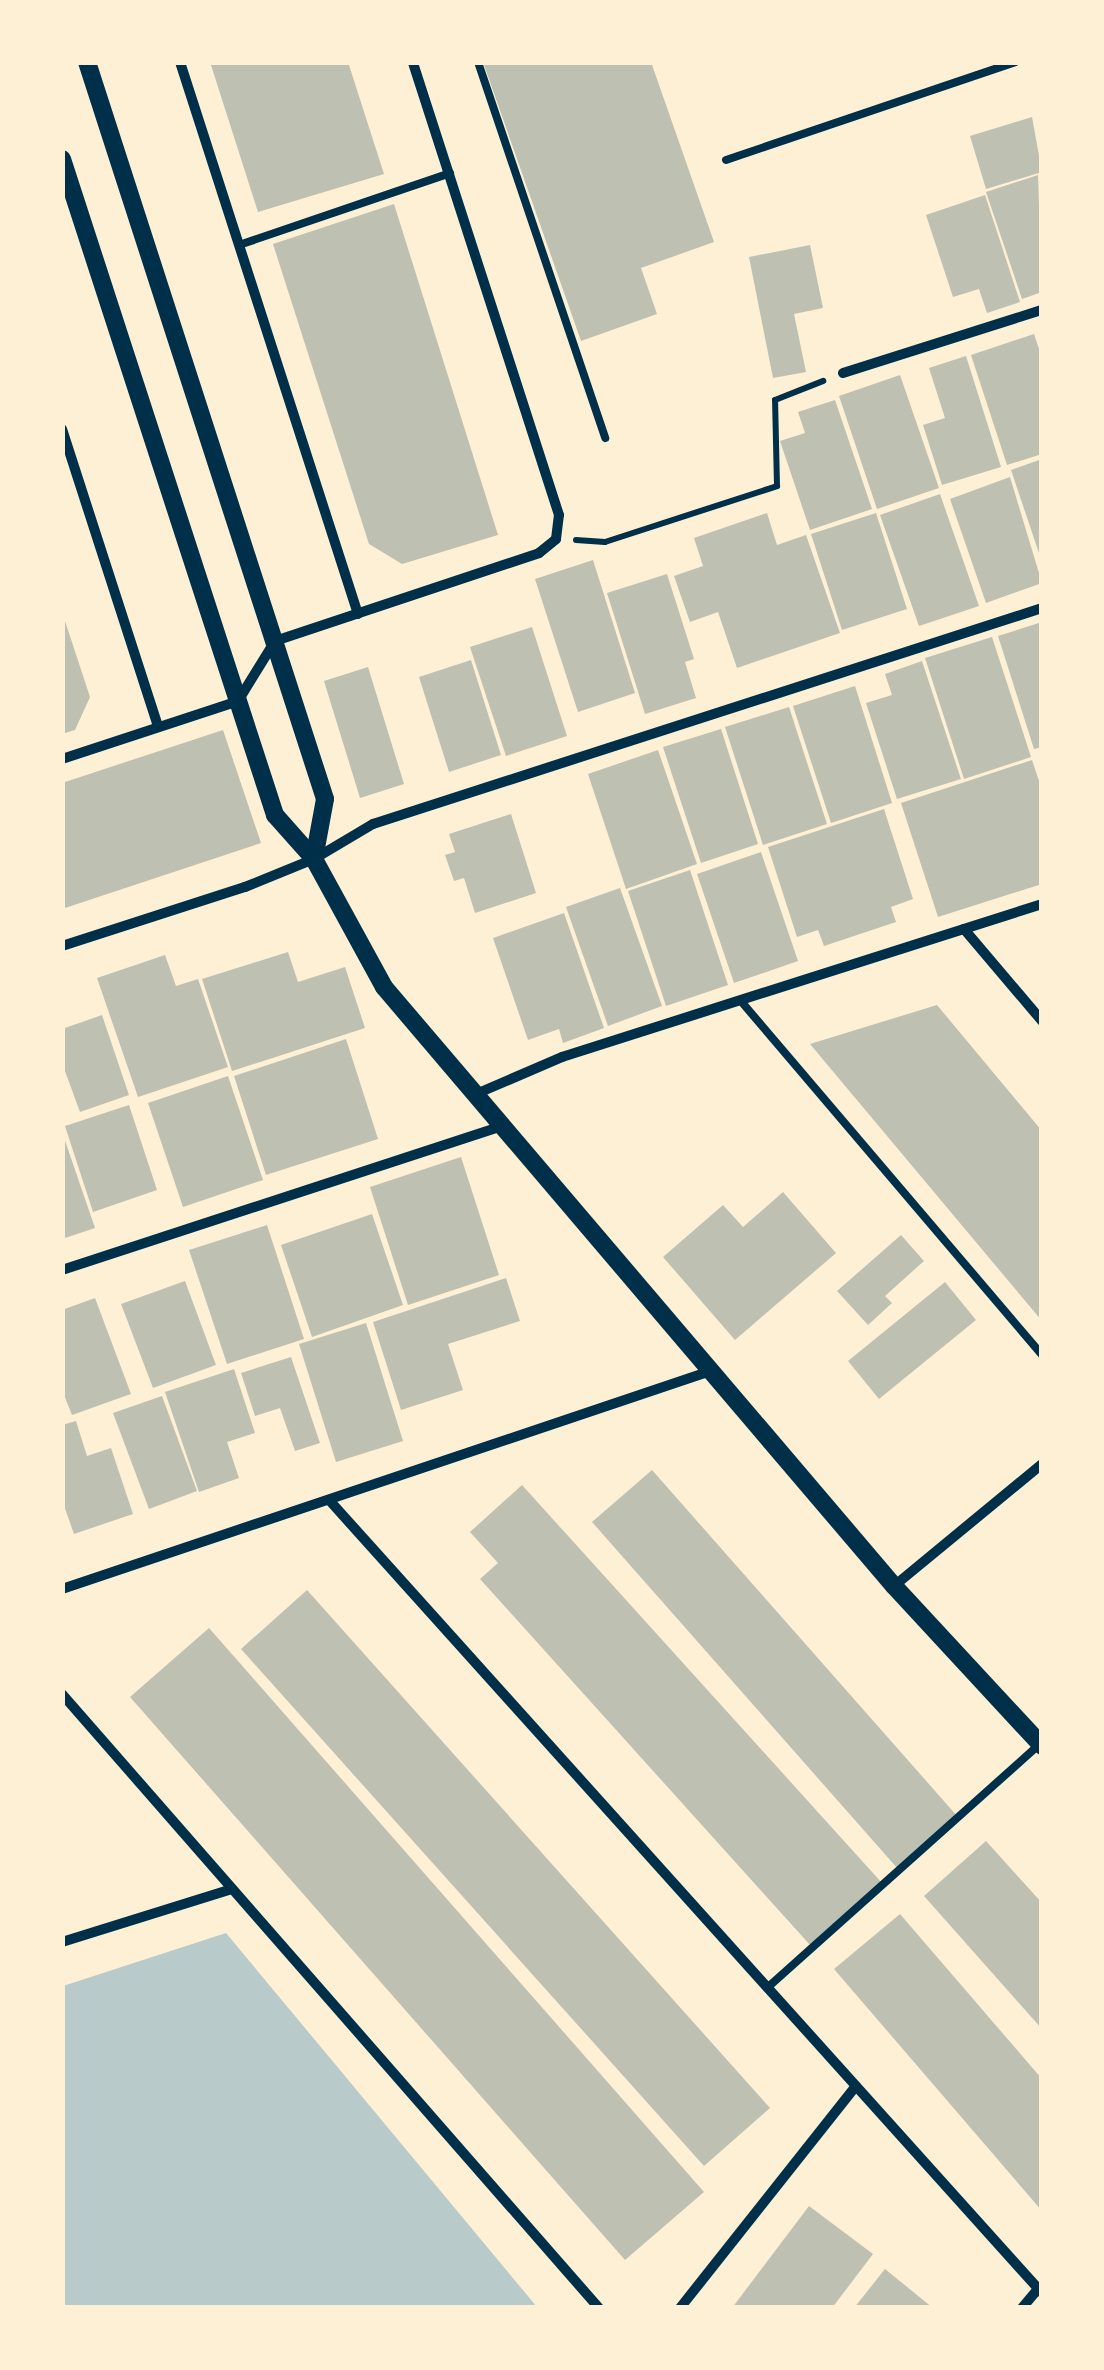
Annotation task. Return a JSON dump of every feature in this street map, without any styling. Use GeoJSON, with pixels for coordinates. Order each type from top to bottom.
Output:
{"type":"FeatureCollection","features":[{"type":"Feature","properties":{"kind":"street"},"geometry":{"type":"LineString","coordinates":[[87,62],[325,799],[314,859]]}},
{"type":"Feature","properties":{"kind":"street"},"geometry":{"type":"LineString","coordinates":[[180,62],[358,614]]}},
{"type":"Feature","properties":{"kind":"street"},"geometry":{"type":"LineString","coordinates":[[62,759],[238,701],[274,641],[539,554],[556,539],[558,515],[413,62]]}},
{"type":"Feature","properties":{"kind":"street"},"geometry":{"type":"LineString","coordinates":[[62,159],[275,815],[314,859],[384,987],[894,1586],[1041,1745]]}},
{"type":"Feature","properties":{"kind":"street"},"geometry":{"type":"LineString","coordinates":[[843,373],[1042,310]]}},
{"type":"Feature","properties":{"kind":"street"},"geometry":{"type":"LineString","coordinates":[[62,428],[158,727]]}},
{"type":"Feature","properties":{"kind":"street"},"geometry":{"type":"LineString","coordinates":[[62,946],[314,859],[373,824],[1042,608]]}},
{"type":"Feature","properties":{"kind":"street"},"geometry":{"type":"LineString","coordinates":[[476,1094],[562,1057],[1042,904]]}},
{"type":"Feature","properties":{"kind":"street"},"geometry":{"type":"LineString","coordinates":[[964,929],[1042,1021]]}},
{"type":"Feature","properties":{"kind":"street"},"geometry":{"type":"LineString","coordinates":[[62,1270],[502,1126]]}},
{"type":"Feature","properties":{"kind":"street"},"geometry":{"type":"LineString","coordinates":[[62,1589],[712,1371]]}},
{"type":"Feature","properties":{"kind":"street"},"geometry":{"type":"LineString","coordinates":[[894,1586],[1042,1464]]}},
{"type":"Feature","properties":{"kind":"street"},"geometry":{"type":"LineString","coordinates":[[330,1501],[1040,2291],[1022,2308]]}},
{"type":"Feature","properties":{"kind":"street"},"geometry":{"type":"LineString","coordinates":[[62,1694],[599,2308]]}},
{"type":"Feature","properties":{"kind":"street"},"geometry":{"type":"LineString","coordinates":[[62,1942],[232,1888]]}},
{"type":"Feature","properties":{"kind":"street"},"geometry":{"type":"LineString","coordinates":[[680,2308],[856,2086]]}},
{"type":"Feature","properties":{"kind":"lane"},"geometry":{"type":"LineString","coordinates":[[478,62],[605,438]]}},
{"type":"Feature","properties":{"kind":"lane"},"geometry":{"type":"LineString","coordinates":[[726,160],[1016,62]]}},
{"type":"Feature","properties":{"kind":"lane"},"geometry":{"type":"LineString","coordinates":[[239,244],[450,174]]}},
{"type":"Feature","properties":{"kind":"lane"},"geometry":{"type":"LineString","coordinates":[[740,1000],[1042,1355]]}},
{"type":"Feature","properties":{"kind":"lane"},"geometry":{"type":"LineString","coordinates":[[767,1988],[1041,1745]]}},
{"type":"Feature","properties":{"kind":"path"},"geometry":{"type":"LineString","coordinates":[[556,539],[605,542],[777,486],[775,400],[843,373]]}},
{"type":"Feature","properties":{"kind":"shaded area"},"geometry":{"type":"Polygon","coordinates":[[[226,1933],[537,2307],[63,2307],[63,1986],[226,1933]]]}},
{"type":"Feature","properties":{"kind":"building"},"geometry":{"type":"Polygon","coordinates":[[[210,62],[348,62],[384,174],[258,212],[210,62]]]}},
{"type":"Feature","properties":{"kind":"building"},"geometry":{"type":"Polygon","coordinates":[[[483,62],[651,62],[714,242],[641,268],[657,314],[581,341],[483,62]]]}},
{"type":"Feature","properties":{"kind":"building"},"geometry":{"type":"Polygon","coordinates":[[[1032,117],[1042,172],[986,189],[970,136],[1032,117]]]}},
{"type":"Feature","properties":{"kind":"building"},"geometry":{"type":"Polygon","coordinates":[[[1038,175],[1042,292],[1022,299],[986,192],[1038,175]]]}},
{"type":"Feature","properties":{"kind":"building"},"geometry":{"type":"Polygon","coordinates":[[[985,195],[1020,302],[987,313],[979,289],[953,297],[926,215],[985,195]]]}},
{"type":"Feature","properties":{"kind":"building"},"geometry":{"type":"Polygon","coordinates":[[[394,204],[498,535],[402,564],[369,544],[273,244],[394,204]]]}},
{"type":"Feature","properties":{"kind":"building"},"geometry":{"type":"Polygon","coordinates":[[[810,245],[823,308],[794,314],[806,372],[773,378],[749,257],[810,245]]]}},
{"type":"Feature","properties":{"kind":"building"},"geometry":{"type":"Polygon","coordinates":[[[1034,334],[1042,358],[1042,454],[1007,465],[971,355],[1034,334]]]}},
{"type":"Feature","properties":{"kind":"building"},"geometry":{"type":"Polygon","coordinates":[[[966,356],[1001,467],[942,485],[923,425],[945,418],[929,368],[966,356]]]}},
{"type":"Feature","properties":{"kind":"building"},"geometry":{"type":"Polygon","coordinates":[[[900,375],[939,488],[877,509],[839,396],[900,375]]]}},
{"type":"Feature","properties":{"kind":"building"},"geometry":{"type":"Polygon","coordinates":[[[835,400],[872,509],[810,530],[780,441],[805,433],[798,412],[835,400]]]}},
{"type":"Feature","properties":{"kind":"building"},"geometry":{"type":"Polygon","coordinates":[[[1042,459],[1042,559],[1041,559],[1011,470],[1042,459]]]}},
{"type":"Feature","properties":{"kind":"building"},"geometry":{"type":"Polygon","coordinates":[[[1010,477],[1042,583],[986,603],[950,499],[1010,477]]]}},
{"type":"Feature","properties":{"kind":"building"},"geometry":{"type":"Polygon","coordinates":[[[940,494],[979,606],[919,626],[880,515],[940,494]]]}},
{"type":"Feature","properties":{"kind":"building"},"geometry":{"type":"Polygon","coordinates":[[[767,513],[777,545],[806,535],[840,633],[737,668],[718,612],[690,622],[674,576],[703,566],[694,538],[767,513]]]}},
{"type":"Feature","properties":{"kind":"building"},"geometry":{"type":"Polygon","coordinates":[[[876,513],[907,609],[842,630],[811,534],[876,513]]]}},
{"type":"Feature","properties":{"kind":"building"},"geometry":{"type":"Polygon","coordinates":[[[593,560],[635,693],[578,712],[535,579],[593,560]]]}},
{"type":"Feature","properties":{"kind":"building"},"geometry":{"type":"Polygon","coordinates":[[[667,574],[694,659],[685,662],[696,698],[645,714],[607,593],[667,574]]]}},
{"type":"Feature","properties":{"kind":"building"},"geometry":{"type":"Polygon","coordinates":[[[63,615],[90,697],[75,730],[62,734],[63,615]]]}},
{"type":"Feature","properties":{"kind":"building"},"geometry":{"type":"Polygon","coordinates":[[[1042,622],[1042,747],[1034,749],[998,636],[1042,622]]]}},
{"type":"Feature","properties":{"kind":"building"},"geometry":{"type":"Polygon","coordinates":[[[532,627],[567,736],[506,756],[470,647],[532,627]]]}},
{"type":"Feature","properties":{"kind":"building"},"geometry":{"type":"Polygon","coordinates":[[[992,637],[1031,757],[964,779],[925,658],[992,637]]]}},
{"type":"Feature","properties":{"kind":"building"},"geometry":{"type":"Polygon","coordinates":[[[471,660],[501,755],[449,772],[419,677],[471,660]]]}},
{"type":"Feature","properties":{"kind":"building"},"geometry":{"type":"Polygon","coordinates":[[[922,661],[961,779],[897,799],[866,703],[892,695],[885,674],[922,661]]]}},
{"type":"Feature","properties":{"kind":"building"},"geometry":{"type":"Polygon","coordinates":[[[368,667],[404,784],[360,798],[324,681],[368,667]]]}},
{"type":"Feature","properties":{"kind":"building"},"geometry":{"type":"Polygon","coordinates":[[[855,686],[892,803],[831,823],[793,706],[855,686]]]}},
{"type":"Feature","properties":{"kind":"building"},"geometry":{"type":"Polygon","coordinates":[[[789,707],[827,824],[763,845],[725,727],[789,707]]]}},
{"type":"Feature","properties":{"kind":"building"},"geometry":{"type":"Polygon","coordinates":[[[721,729],[758,844],[701,863],[663,747],[721,729]]]}},
{"type":"Feature","properties":{"kind":"building"},"geometry":{"type":"Polygon","coordinates":[[[223,730],[261,843],[62,909],[62,783],[223,730]]]}},
{"type":"Feature","properties":{"kind":"building"},"geometry":{"type":"Polygon","coordinates":[[[658,750],[697,864],[626,889],[588,774],[658,750]]]}},
{"type":"Feature","properties":{"kind":"building"},"geometry":{"type":"Polygon","coordinates":[[[1032,760],[1042,790],[1042,884],[938,917],[901,803],[1032,760]]]}},
{"type":"Feature","properties":{"kind":"building"},"geometry":{"type":"Polygon","coordinates":[[[884,809],[913,899],[891,907],[896,922],[824,946],[818,930],[797,937],[768,847],[884,809]]]}},
{"type":"Feature","properties":{"kind":"building"},"geometry":{"type":"Polygon","coordinates":[[[511,814],[536,893],[475,913],[464,878],[454,881],[445,855],[455,852],[449,834],[511,814]]]}},
{"type":"Feature","properties":{"kind":"building"},"geometry":{"type":"Polygon","coordinates":[[[761,852],[798,961],[734,983],[697,874],[761,852]]]}},
{"type":"Feature","properties":{"kind":"building"},"geometry":{"type":"Polygon","coordinates":[[[690,870],[728,985],[666,1006],[628,891],[690,870]]]}},
{"type":"Feature","properties":{"kind":"building"},"geometry":{"type":"Polygon","coordinates":[[[620,888],[662,1006],[608,1026],[566,907],[620,888]]]}},
{"type":"Feature","properties":{"kind":"building"},"geometry":{"type":"Polygon","coordinates":[[[564,913],[604,1028],[563,1043],[559,1029],[528,1040],[493,938],[564,913]]]}},
{"type":"Feature","properties":{"kind":"building"},"geometry":{"type":"Polygon","coordinates":[[[288,952],[298,982],[345,967],[365,1028],[232,1071],[202,979],[288,952]]]}},
{"type":"Feature","properties":{"kind":"building"},"geometry":{"type":"Polygon","coordinates":[[[165,955],[176,986],[198,979],[228,1067],[138,1097],[97,978],[165,955]]]}},
{"type":"Feature","properties":{"kind":"building"},"geometry":{"type":"Polygon","coordinates":[[[937,1005],[1042,1131],[1042,1321],[810,1044],[937,1005]]]}},
{"type":"Feature","properties":{"kind":"building"},"geometry":{"type":"Polygon","coordinates":[[[102,1015],[129,1095],[80,1112],[62,1063],[62,1029],[102,1015]]]}},
{"type":"Feature","properties":{"kind":"building"},"geometry":{"type":"Polygon","coordinates":[[[346,1039],[378,1139],[266,1175],[234,1076],[346,1039]]]}},
{"type":"Feature","properties":{"kind":"building"},"geometry":{"type":"Polygon","coordinates":[[[228,1076],[263,1180],[183,1207],[148,1103],[228,1076]]]}},
{"type":"Feature","properties":{"kind":"building"},"geometry":{"type":"Polygon","coordinates":[[[129,1105],[157,1190],[93,1212],[65,1126],[129,1105]]]}},
{"type":"Feature","properties":{"kind":"building"},"geometry":{"type":"Polygon","coordinates":[[[62,1132],[95,1228],[62,1239],[62,1132]]]}},
{"type":"Feature","properties":{"kind":"building"},"geometry":{"type":"Polygon","coordinates":[[[461,1157],[499,1275],[408,1305],[370,1187],[461,1157]]]}},
{"type":"Feature","properties":{"kind":"building"},"geometry":{"type":"Polygon","coordinates":[[[783,1192],[836,1253],[735,1340],[663,1257],[723,1205],[743,1227],[783,1192]]]}},
{"type":"Feature","properties":{"kind":"building"},"geometry":{"type":"Polygon","coordinates":[[[372,1214],[403,1305],[312,1337],[281,1245],[372,1214]]]}},
{"type":"Feature","properties":{"kind":"building"},"geometry":{"type":"Polygon","coordinates":[[[267,1225],[304,1339],[227,1364],[189,1250],[267,1225]]]}},
{"type":"Feature","properties":{"kind":"building"},"geometry":{"type":"Polygon","coordinates":[[[901,1235],[924,1261],[885,1296],[892,1303],[868,1325],[837,1291],[901,1235]]]}},
{"type":"Feature","properties":{"kind":"building"},"geometry":{"type":"Polygon","coordinates":[[[506,1278],[520,1321],[448,1344],[463,1390],[401,1410],[373,1322],[506,1278]]]}},
{"type":"Feature","properties":{"kind":"building"},"geometry":{"type":"Polygon","coordinates":[[[185,1281],[216,1365],[153,1388],[121,1304],[185,1281]]]}},
{"type":"Feature","properties":{"kind":"building"},"geometry":{"type":"Polygon","coordinates":[[[945,1282],[976,1320],[879,1399],[848,1361],[945,1282]]]}},
{"type":"Feature","properties":{"kind":"building"},"geometry":{"type":"Polygon","coordinates":[[[95,1298],[131,1394],[72,1415],[62,1390],[62,1310],[95,1298]]]}},
{"type":"Feature","properties":{"kind":"building"},"geometry":{"type":"Polygon","coordinates":[[[366,1323],[403,1441],[336,1462],[299,1344],[366,1323]]]}},
{"type":"Feature","properties":{"kind":"building"},"geometry":{"type":"Polygon","coordinates":[[[291,1357],[320,1443],[295,1451],[280,1408],[255,1416],[241,1373],[291,1357]]]}},
{"type":"Feature","properties":{"kind":"building"},"geometry":{"type":"Polygon","coordinates":[[[234,1369],[255,1433],[227,1442],[239,1478],[199,1492],[165,1392],[234,1369]]]}},
{"type":"Feature","properties":{"kind":"building"},"geometry":{"type":"Polygon","coordinates":[[[162,1396],[197,1491],[149,1509],[113,1413],[162,1396]]]}},
{"type":"Feature","properties":{"kind":"building"},"geometry":{"type":"Polygon","coordinates":[[[76,1421],[87,1456],[111,1448],[133,1514],[74,1534],[62,1500],[62,1425],[76,1421]]]}},
{"type":"Feature","properties":{"kind":"building"},"geometry":{"type":"Polygon","coordinates":[[[652,1470],[958,1817],[898,1869],[592,1522],[652,1470]]]}},
{"type":"Feature","properties":{"kind":"building"},"geometry":{"type":"Polygon","coordinates":[[[522,1485],[882,1883],[811,1946],[480,1579],[498,1563],[470,1532],[522,1485]]]}},
{"type":"Feature","properties":{"kind":"building"},"geometry":{"type":"Polygon","coordinates":[[[307,1590],[770,2108],[704,2166],[241,1649],[307,1590]]]}},
{"type":"Feature","properties":{"kind":"building"},"geometry":{"type":"Polygon","coordinates":[[[209,1628],[704,2192],[625,2260],[130,1697],[209,1628]]]}},
{"type":"Feature","properties":{"kind":"building"},"geometry":{"type":"Polygon","coordinates":[[[986,1841],[1042,1903],[1042,2029],[924,1896],[986,1841]]]}},
{"type":"Feature","properties":{"kind":"building"},"geometry":{"type":"Polygon","coordinates":[[[900,1914],[1042,2079],[1042,2211],[834,1969],[900,1914]]]}},
{"type":"Feature","properties":{"kind":"building"},"geometry":{"type":"Polygon","coordinates":[[[809,2206],[873,2254],[832,2308],[732,2308],[809,2206]]]}},
{"type":"Feature","properties":{"kind":"building"},"geometry":{"type":"Polygon","coordinates":[[[885,2269],[933,2308],[854,2308],[885,2269]]]}}]}
